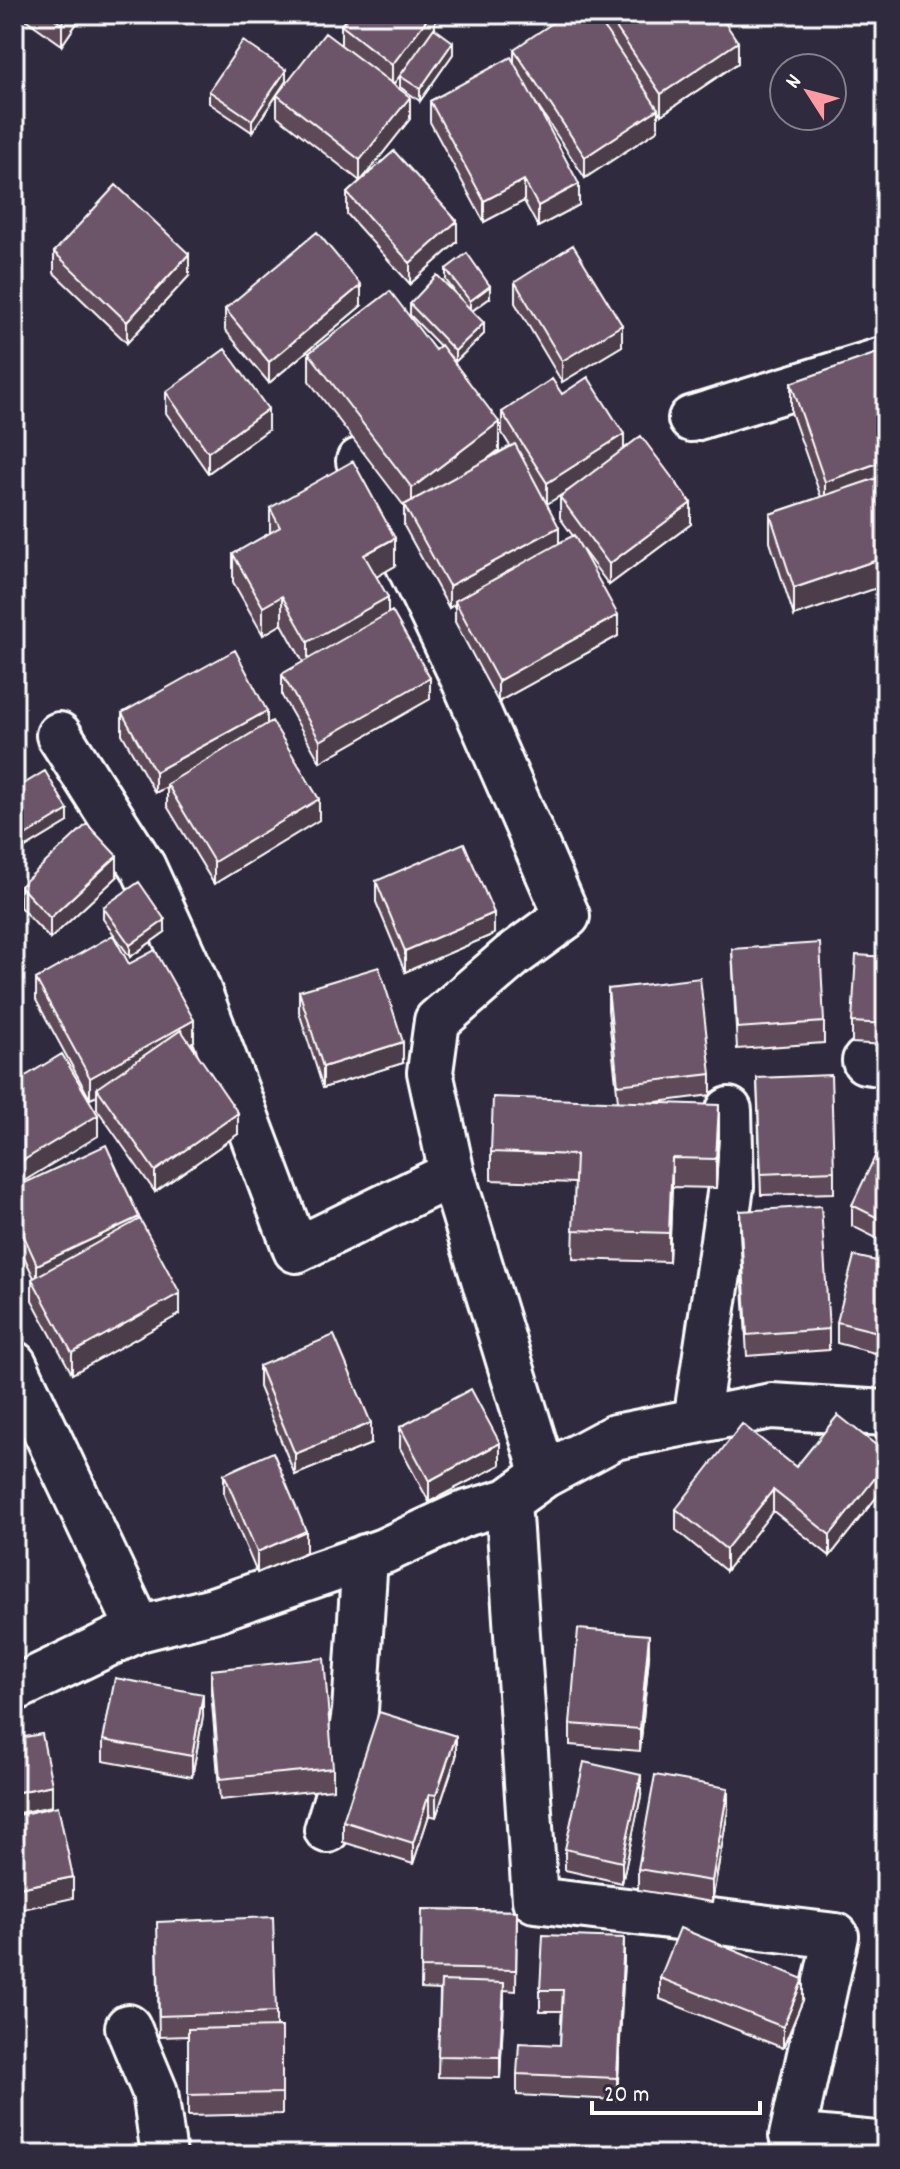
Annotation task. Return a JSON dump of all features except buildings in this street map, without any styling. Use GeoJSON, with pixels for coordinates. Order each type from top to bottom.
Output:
{"type":"FeatureCollection","features":[{"type":"Feature","properties":{"kind":"street"},"geometry":{"type":"LineString","coordinates":[[691,419],[886,359]]}},
{"type":"Feature","properties":{"kind":"street"},"geometry":{"type":"LineString","coordinates":[[359,461],[464,680],[567,916],[512,956],[437,1021],[430,1072],[452,1174],[544,1475]]}},
{"type":"Feature","properties":{"kind":"street"},"geometry":{"type":"LineString","coordinates":[[59,735],[143,867],[194,979],[296,1250],[452,1174]]}},
{"type":"Feature","properties":{"kind":"street"},"geometry":{"type":"LineString","coordinates":[[696,1421],[731,1187],[729,1110]]}},
{"type":"Feature","properties":{"kind":"street"},"geometry":{"type":"LineString","coordinates":[[14,1364],[139,1629]]}},
{"type":"Feature","properties":{"kind":"street"},"geometry":{"type":"LineString","coordinates":[[14,1689],[139,1629],[213,1610],[384,1551],[461,1515],[508,1501],[544,1475],[615,1437],[771,1406],[886,1413]]}},
{"type":"Feature","properties":{"kind":"street"},"geometry":{"type":"LineString","coordinates":[[508,1501],[535,1900],[836,1936],[792,2136],[886,2145]]}},
{"type":"Feature","properties":{"kind":"street"},"geometry":{"type":"LineString","coordinates":[[327,1830],[347,1764],[355,1711],[365,1557]]}},
{"type":"Feature","properties":{"kind":"street"},"geometry":{"type":"LineString","coordinates":[[128,2027],[155,2092],[164,2155]]}}]}
